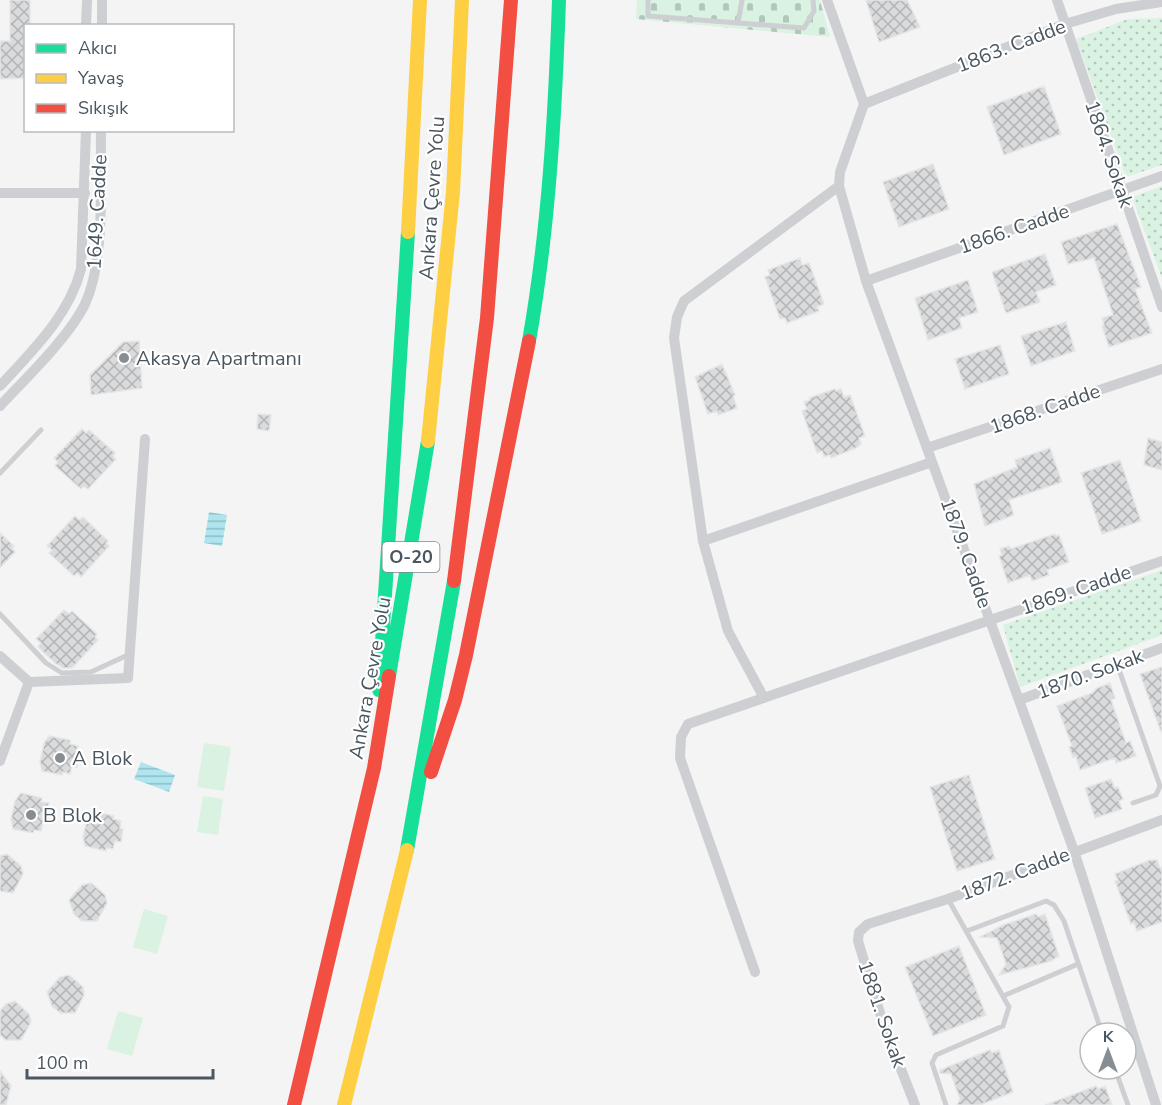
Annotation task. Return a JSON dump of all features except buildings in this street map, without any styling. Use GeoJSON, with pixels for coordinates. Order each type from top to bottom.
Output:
{"type":"FeatureCollection","features":[{"type":"Feature","properties":{"kind":"highway"},"geometry":{"type":"LineString","coordinates":[[374,768],[411,181],[420,0]]}},
{"type":"Feature","properties":{"kind":"highway","name":"Ankara Çevre Yolu"},"geometry":{"type":"LineString","coordinates":[[294,1105],[374,768],[404,601],[432,411],[453,192],[462,0]]}},
{"type":"Feature","properties":{"kind":"highway","name":"O-20"},"geometry":{"type":"LineString","coordinates":[[344,1105],[408,845],[441,665],[469,491],[495,254],[510,0]]}},
{"type":"Feature","properties":{"kind":"highway"},"geometry":{"type":"LineString","coordinates":[[408,845],[458,689],[529,345],[554,140],[559,0]]}},
{"type":"Feature","properties":{"kind":"street"},"geometry":{"type":"LineString","coordinates":[[86,24],[87,0]]}},
{"type":"Feature","properties":{"kind":"street"},"geometry":{"type":"LineString","coordinates":[[102,0],[102,24]]}},
{"type":"Feature","properties":{"kind":"street"},"geometry":{"type":"LineString","coordinates":[[827,0],[864,104]]}},
{"type":"Feature","properties":{"kind":"street","name":"1864. Sokak"},"geometry":{"type":"LineString","coordinates":[[1058,0],[1162,307]]}},
{"type":"Feature","properties":{"kind":"street","name":"1863. Cadde"},"geometry":{"type":"LineString","coordinates":[[864,104],[1065,24],[1116,9],[1162,2]]}},
{"type":"Feature","properties":{"kind":"street","name":"1879. Cadde"},"geometry":{"type":"LineString","coordinates":[[864,104],[840,172],[839,186],[866,281],[1074,851],[1156,1105]]}},
{"type":"Feature","properties":{"kind":"street","name":"1649. Cadde"},"geometry":{"type":"LineString","coordinates":[[0,386],[46,335],[70,300],[77,284],[81,269],[86,132]]}},
{"type":"Feature","properties":{"kind":"street","name":"1649. Cadde"},"geometry":{"type":"LineString","coordinates":[[0,406],[58,341],[85,304],[97,257],[100,132]]}},
{"type":"Feature","properties":{"kind":"street","name":"1866. Cadde"},"geometry":{"type":"LineString","coordinates":[[866,281],[1162,176]]}},
{"type":"Feature","properties":{"kind":"street"},"geometry":{"type":"LineString","coordinates":[[765,698],[728,631],[703,541],[674,338],[677,316],[684,301],[839,186]]}},
{"type":"Feature","properties":{"kind":"street"},"geometry":{"type":"LineString","coordinates":[[0,193],[85,193]]}},
{"type":"Feature","properties":{"kind":"street","name":"1868. Cadde"},"geometry":{"type":"LineString","coordinates":[[927,448],[1162,369]]}},
{"type":"Feature","properties":{"kind":"street"},"geometry":{"type":"LineString","coordinates":[[0,656],[29,682],[128,678],[145,439]]}},
{"type":"Feature","properties":{"kind":"street"},"geometry":{"type":"LineString","coordinates":[[703,541],[932,462]]}},
{"type":"Feature","properties":{"kind":"street","name":"1869. Cadde"},"geometry":{"type":"LineString","coordinates":[[755,972],[679,751],[681,737],[688,724],[1162,561]]}},
{"type":"Feature","properties":{"kind":"street","name":"1870. Sokak"},"geometry":{"type":"LineString","coordinates":[[1019,700],[1162,648]]}},
{"type":"Feature","properties":{"kind":"street"},"geometry":{"type":"LineString","coordinates":[[0,761],[29,682]]}},
{"type":"Feature","properties":{"kind":"street","name":"1872. Cadde"},"geometry":{"type":"LineString","coordinates":[[868,924],[948,899],[1162,820]]}},
{"type":"Feature","properties":{"kind":"street","name":"1881. Sokak"},"geometry":{"type":"LineString","coordinates":[[868,924],[859,932],[858,941],[883,1023],[915,1105]]}},
{"type":"Feature","properties":{"kind":"lane"},"geometry":{"type":"LineString","coordinates":[[648,0],[648,16],[804,28],[814,11],[813,0]]}},
{"type":"Feature","properties":{"kind":"lane"},"geometry":{"type":"LineString","coordinates":[[738,23],[742,0]]}},
{"type":"Feature","properties":{"kind":"lane"},"geometry":{"type":"LineString","coordinates":[[0,473],[41,430]]}},
{"type":"Feature","properties":{"kind":"lane"},"geometry":{"type":"LineString","coordinates":[[0,614],[46,663],[62,673],[91,672],[130,654]]}},
{"type":"Feature","properties":{"kind":"lane"},"geometry":{"type":"LineString","coordinates":[[1117,664],[1160,786],[1156,795],[1133,803]]}},
{"type":"Feature","properties":{"kind":"lane"},"geometry":{"type":"LineString","coordinates":[[946,1105],[932,1063],[936,1055],[1004,1026],[1009,1007],[948,899]]}},
{"type":"Feature","properties":{"kind":"lane"},"geometry":{"type":"LineString","coordinates":[[968,931],[1046,902],[1054,904],[1064,921],[1098,1021]]}},
{"type":"Feature","properties":{"kind":"lane"},"geometry":{"type":"LineString","coordinates":[[1003,996],[1078,964]]}},
{"type":"Feature","properties":{"kind":"lane"},"geometry":{"type":"LineString","coordinates":[[1119,1081],[1128,1105]]}},
{"type":"Feature","properties":{"kind":"green space"},"geometry":{"type":"Polygon","coordinates":[[[637,0],[820,0],[830,37],[636,19],[637,0]]]}},
{"type":"Feature","properties":{"kind":"green space"},"geometry":{"type":"Polygon","coordinates":[[[1162,18],[1162,165],[1126,177],[1076,39],[1128,19],[1162,18]]]}},
{"type":"Feature","properties":{"kind":"green space"},"geometry":{"type":"Polygon","coordinates":[[[1162,186],[1162,278],[1132,197],[1162,186]]]}},
{"type":"Feature","properties":{"kind":"green space"},"geometry":{"type":"Polygon","coordinates":[[[1162,570],[1162,635],[1020,687],[1003,625],[1162,570]]]}},
{"type":"Feature","properties":{"kind":"green space"},"geometry":{"type":"Polygon","coordinates":[[[204,743],[231,747],[224,791],[197,787],[204,743]]]}},
{"type":"Feature","properties":{"kind":"green space"},"geometry":{"type":"Polygon","coordinates":[[[203,796],[223,799],[218,835],[197,832],[203,796]]]}},
{"type":"Feature","properties":{"kind":"green space"},"geometry":{"type":"Polygon","coordinates":[[[144,909],[168,916],[157,954],[133,947],[144,909]]]}},
{"type":"Feature","properties":{"kind":"green space"},"geometry":{"type":"Polygon","coordinates":[[[118,1011],[143,1018],[132,1056],[107,1049],[118,1011]]]}},
{"type":"Feature","properties":{"kind":"water"},"geometry":{"type":"Polygon","coordinates":[[[209,512],[227,515],[222,546],[204,543],[209,512]]]}},
{"type":"Feature","properties":{"kind":"water"},"geometry":{"type":"Polygon","coordinates":[[[141,762],[175,775],[169,792],[134,779],[141,762]]]}},
{"type":"Feature","properties":{"kind":"traffic: fast"},"geometry":{"type":"LineString","coordinates":[[529,341],[542,256],[550,171],[559,0]]}},
{"type":"Feature","properties":{"kind":"traffic: fast"},"geometry":{"type":"LineString","coordinates":[[379,690],[408,232]]}},
{"type":"Feature","properties":{"kind":"traffic: fast"},"geometry":{"type":"LineString","coordinates":[[389,676],[428,441]]}},
{"type":"Feature","properties":{"kind":"traffic: fast"},"geometry":{"type":"LineString","coordinates":[[407,850],[454,581]]}},
{"type":"Feature","properties":{"kind":"traffic: slow"},"geometry":{"type":"LineString","coordinates":[[408,232],[420,0]]}},
{"type":"Feature","properties":{"kind":"traffic: slow"},"geometry":{"type":"LineString","coordinates":[[428,441],[453,192],[462,0]]}},
{"type":"Feature","properties":{"kind":"traffic: slow"},"geometry":{"type":"LineString","coordinates":[[344,1105],[407,850]]}},
{"type":"Feature","properties":{"kind":"traffic: jam"},"geometry":{"type":"LineString","coordinates":[[454,581],[487,318],[511,0]]}},
{"type":"Feature","properties":{"kind":"traffic: jam"},"geometry":{"type":"LineString","coordinates":[[431,772],[455,700],[466,655],[529,341]]}},
{"type":"Feature","properties":{"kind":"traffic: jam"},"geometry":{"type":"LineString","coordinates":[[294,1105],[374,768],[389,676]]}},
{"type":"Feature","properties":{"kind":"place","name":"Akasya Apartmanı"},"geometry":{"type":"Point","coordinates":[124,358]}},
{"type":"Feature","properties":{"kind":"place","name":"A Blok"},"geometry":{"type":"Point","coordinates":[60,758]}},
{"type":"Feature","properties":{"kind":"place","name":"B Blok"},"geometry":{"type":"Point","coordinates":[31,815]}}]}
